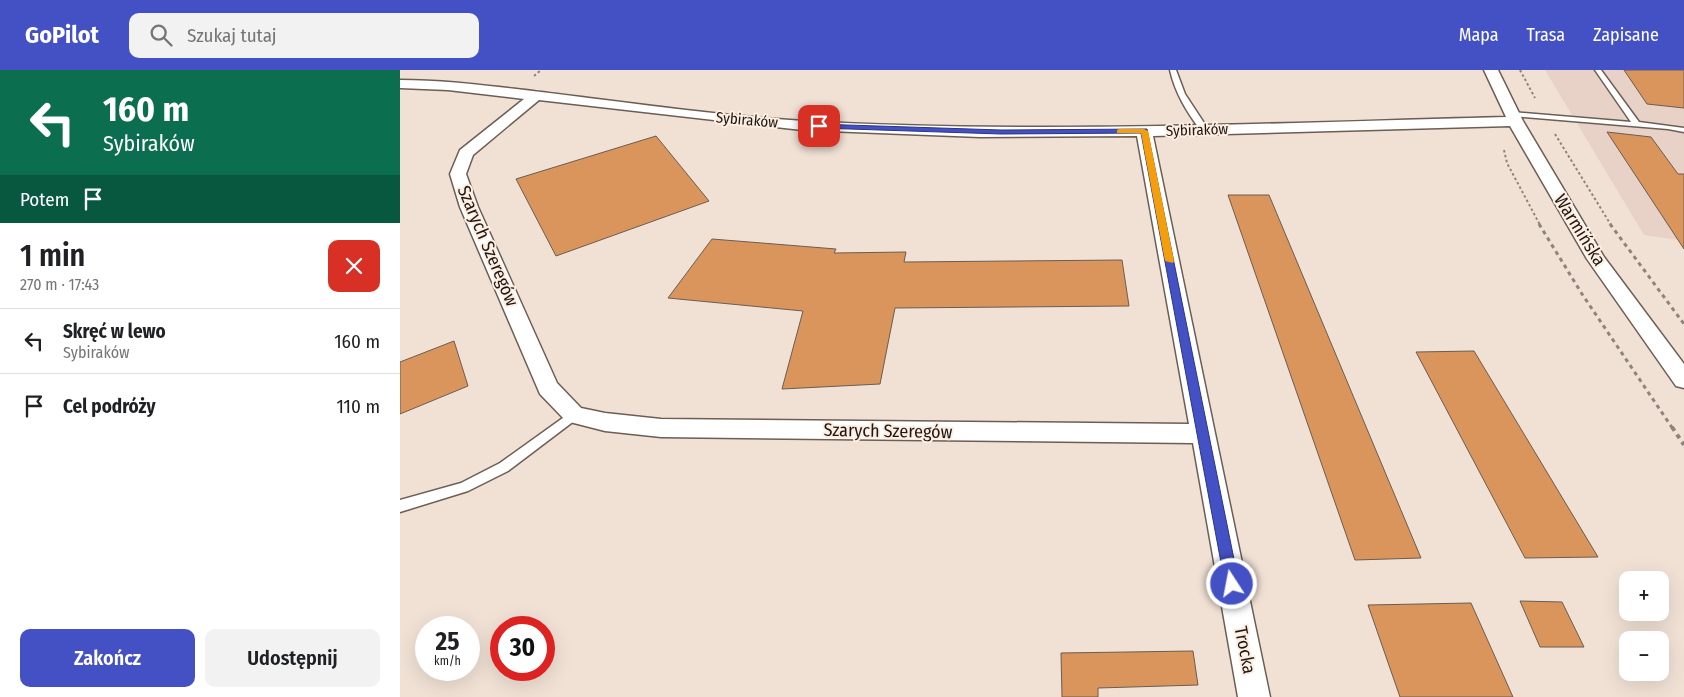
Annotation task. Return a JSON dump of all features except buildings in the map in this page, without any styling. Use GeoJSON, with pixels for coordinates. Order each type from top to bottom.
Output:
{"type":"FeatureCollection","features":[{"type":"Feature","properties":{"kind":"street","name":"Warmińska"},"geometry":{"type":"LineString","coordinates":[[1492,70],[1514,118],[1596,259],[1684,380]]}},
{"type":"Feature","properties":{"kind":"street","name":"Sybiraków"},"geometry":{"type":"LineString","coordinates":[[400,84],[420,83],[729,119],[846,128],[1001,132],[1144,131],[1514,118]]}},
{"type":"Feature","properties":{"kind":"street","name":"Szarych Szeregów"},"geometry":{"type":"LineString","coordinates":[[536,96],[466,153],[458,174],[469,207],[548,388],[574,414],[605,422],[661,428],[1203,434]]}},
{"type":"Feature","properties":{"kind":"street","name":"Trocka"},"geometry":{"type":"LineString","coordinates":[[1144,131],[1254,697]]}},
{"type":"Feature","properties":{"kind":"lane"},"geometry":{"type":"LineString","coordinates":[[1174,70],[1177,87],[1183,100],[1204,130]]}},
{"type":"Feature","properties":{"kind":"lane"},"geometry":{"type":"LineString","coordinates":[[1598,70],[1636,124]]}},
{"type":"Feature","properties":{"kind":"lane"},"geometry":{"type":"LineString","coordinates":[[1514,118],[1636,124],[1684,130]]}},
{"type":"Feature","properties":{"kind":"lane"},"geometry":{"type":"LineString","coordinates":[[400,506],[464,487],[504,467],[574,414]]}},
{"type":"Feature","properties":{"kind":"path"},"geometry":{"type":"LineString","coordinates":[[1520,70],[1535,98]]}},
{"type":"Feature","properties":{"kind":"path"},"geometry":{"type":"LineString","coordinates":[[1506,155],[1507,163],[1530,208],[1582,294],[1684,445]]}},
{"type":"Feature","properties":{"kind":"path"},"geometry":{"type":"LineString","coordinates":[[1569,159],[1613,228],[1684,324]]}},
{"type":"Feature","properties":{"kind":"shaded area"},"geometry":{"type":"Polygon","coordinates":[[[1545,70],[1684,70],[1684,241],[1644,235],[1545,70]]]}},
{"type":"Feature","properties":{"kind":"slow traffic"},"geometry":{"type":"LineString","coordinates":[[1119,131],[1144,131],[1170,261]]}},
{"type":"Feature","properties":{"kind":"route"},"geometry":{"type":"LineString","coordinates":[[819,126],[1001,132],[1144,131],[1232,584]]}}]}
